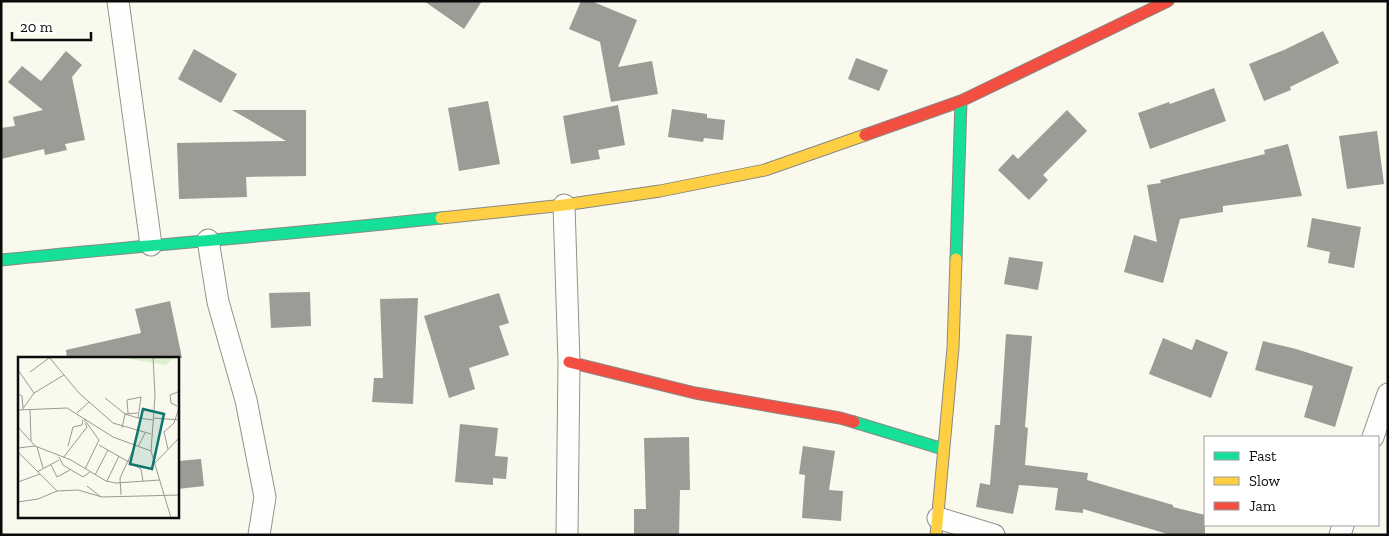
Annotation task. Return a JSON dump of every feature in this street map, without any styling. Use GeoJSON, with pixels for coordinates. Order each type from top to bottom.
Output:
{"type":"FeatureCollection","features":[{"type":"Feature","properties":{"kind":"street"},"geometry":{"type":"LineString","coordinates":[[118,1],[151,245]]}},
{"type":"Feature","properties":{"kind":"street"},"geometry":{"type":"LineString","coordinates":[[1,260],[342,229],[564,205],[660,191],[765,170],[962,101],[1139,9],[1168,1]]}},
{"type":"Feature","properties":{"kind":"street"},"geometry":{"type":"LineString","coordinates":[[962,101],[953,348],[937,526],[994,535]]}},
{"type":"Feature","properties":{"kind":"street"},"geometry":{"type":"LineString","coordinates":[[564,205],[569,362],[567,535]]}},
{"type":"Feature","properties":{"kind":"street"},"geometry":{"type":"LineString","coordinates":[[208,240],[218,302],[246,400],[265,497],[259,535]]}},
{"type":"Feature","properties":{"kind":"street"},"geometry":{"type":"LineString","coordinates":[[569,362],[695,393],[840,418],[943,449]]}},
{"type":"Feature","properties":{"kind":"street"},"geometry":{"type":"LineString","coordinates":[[1373,436],[1388,394]]}},
{"type":"Feature","properties":{"kind":"building"},"geometry":{"type":"Polygon","coordinates":[[[424,1],[482,1],[464,29],[424,1]]]}},
{"type":"Feature","properties":{"kind":"building"},"geometry":{"type":"Polygon","coordinates":[[[581,1],[591,1],[637,20],[618,67],[652,61],[658,94],[611,102],[600,42],[569,29],[581,1]]]}},
{"type":"Feature","properties":{"kind":"building"},"geometry":{"type":"Polygon","coordinates":[[[1323,31],[1339,63],[1290,87],[1291,90],[1264,101],[1249,64],[1323,31]]]}},
{"type":"Feature","properties":{"kind":"building"},"geometry":{"type":"Polygon","coordinates":[[[194,49],[237,74],[221,103],[178,79],[194,49]]]}},
{"type":"Feature","properties":{"kind":"building"},"geometry":{"type":"Polygon","coordinates":[[[66,51],[82,65],[72,77],[85,140],[65,144],[67,150],[45,155],[44,149],[1,159],[1,128],[15,126],[13,117],[43,110],[8,82],[22,66],[41,81],[66,51]]]}},
{"type":"Feature","properties":{"kind":"building"},"geometry":{"type":"Polygon","coordinates":[[[856,58],[888,70],[879,91],[848,79],[856,58]]]}},
{"type":"Feature","properties":{"kind":"building"},"geometry":{"type":"Polygon","coordinates":[[[1214,88],[1226,121],[1150,149],[1138,113],[1214,88]]]}},
{"type":"Feature","properties":{"kind":"building"},"geometry":{"type":"Polygon","coordinates":[[[488,101],[500,164],[459,171],[448,108],[488,101]]]}},
{"type":"Feature","properties":{"kind":"building"},"geometry":{"type":"Polygon","coordinates":[[[618,105],[625,145],[598,150],[600,159],[571,164],[563,116],[618,105]]]}},
{"type":"Feature","properties":{"kind":"building"},"geometry":{"type":"Polygon","coordinates":[[[672,109],[707,114],[707,118],[725,120],[723,140],[704,138],[703,142],[668,137],[672,109]]]}},
{"type":"Feature","properties":{"kind":"building"},"geometry":{"type":"Polygon","coordinates":[[[232,110],[306,110],[306,176],[246,177],[247,197],[179,199],[177,143],[286,141],[232,110]]]}},
{"type":"Feature","properties":{"kind":"building"},"geometry":{"type":"Polygon","coordinates":[[[1067,110],[1087,131],[1043,175],[1048,180],[1029,200],[998,170],[1013,154],[1018,159],[1067,110]]]}},
{"type":"Feature","properties":{"kind":"building"},"geometry":{"type":"Polygon","coordinates":[[[1377,131],[1384,184],[1347,189],[1339,136],[1377,131]]]}},
{"type":"Feature","properties":{"kind":"building"},"geometry":{"type":"Polygon","coordinates":[[[1288,144],[1302,196],[1223,206],[1223,212],[1180,219],[1163,283],[1124,272],[1134,235],[1157,242],[1147,185],[1161,183],[1160,180],[1265,154],[1264,150],[1288,144]]]}},
{"type":"Feature","properties":{"kind":"building"},"geometry":{"type":"Polygon","coordinates":[[[1312,218],[1361,227],[1354,268],[1328,263],[1330,252],[1307,247],[1312,218]]]}},
{"type":"Feature","properties":{"kind":"building"},"geometry":{"type":"Polygon","coordinates":[[[1009,257],[1043,262],[1038,290],[1004,284],[1009,257]]]}},
{"type":"Feature","properties":{"kind":"building"},"geometry":{"type":"Polygon","coordinates":[[[310,292],[311,326],[271,328],[269,293],[310,292]]]}},
{"type":"Feature","properties":{"kind":"building"},"geometry":{"type":"Polygon","coordinates":[[[499,293],[509,323],[499,326],[509,355],[469,368],[475,389],[449,398],[424,316],[499,293]]]}},
{"type":"Feature","properties":{"kind":"building"},"geometry":{"type":"Polygon","coordinates":[[[418,298],[413,404],[372,402],[374,378],[383,378],[380,299],[418,298]]]}},
{"type":"Feature","properties":{"kind":"building"},"geometry":{"type":"Polygon","coordinates":[[[170,301],[182,358],[67,357],[66,350],[141,333],[135,309],[170,301]]]}},
{"type":"Feature","properties":{"kind":"building"},"geometry":{"type":"Polygon","coordinates":[[[1006,334],[1032,336],[1025,427],[1028,428],[1025,465],[1088,473],[1087,480],[1204,515],[1205,535],[1171,535],[1083,509],[1083,513],[1055,510],[1058,488],[1019,485],[1013,514],[976,507],[980,483],[990,485],[995,425],[1000,425],[1006,334]]]}},
{"type":"Feature","properties":{"kind":"building"},"geometry":{"type":"Polygon","coordinates":[[[1163,338],[1192,350],[1196,339],[1228,352],[1211,398],[1149,374],[1163,338]]]}},
{"type":"Feature","properties":{"kind":"building"},"geometry":{"type":"Polygon","coordinates":[[[1263,341],[1353,367],[1335,427],[1304,417],[1313,386],[1255,370],[1263,341]]]}},
{"type":"Feature","properties":{"kind":"building"},"geometry":{"type":"Polygon","coordinates":[[[460,424],[498,428],[495,456],[508,457],[506,479],[493,478],[493,485],[455,482],[460,424]]]}},
{"type":"Feature","properties":{"kind":"building"},"geometry":{"type":"Polygon","coordinates":[[[689,437],[690,490],[680,490],[679,535],[634,535],[634,509],[646,509],[644,438],[689,437]]]}},
{"type":"Feature","properties":{"kind":"building"},"geometry":{"type":"Polygon","coordinates":[[[803,446],[835,451],[829,490],[843,491],[841,521],[802,518],[805,475],[799,474],[803,446]]]}},
{"type":"Feature","properties":{"kind":"building"},"geometry":{"type":"Polygon","coordinates":[[[201,459],[204,486],[179,489],[179,461],[201,459]]]}},
{"type":"Feature","properties":{"kind":"traffic: fast"},"geometry":{"type":"LineString","coordinates":[[956,259],[961,101]]}},
{"type":"Feature","properties":{"kind":"traffic: fast"},"geometry":{"type":"LineString","coordinates":[[1,260],[441,218]]}},
{"type":"Feature","properties":{"kind":"traffic: fast"},"geometry":{"type":"LineString","coordinates":[[854,422],[943,449]]}},
{"type":"Feature","properties":{"kind":"traffic: slow"},"geometry":{"type":"LineString","coordinates":[[441,218],[564,205],[660,191],[765,170],[865,135]]}},
{"type":"Feature","properties":{"kind":"traffic: slow"},"geometry":{"type":"LineString","coordinates":[[936,535],[953,348],[956,259]]}},
{"type":"Feature","properties":{"kind":"traffic: jam"},"geometry":{"type":"LineString","coordinates":[[865,135],[961,101],[1168,1]]}},
{"type":"Feature","properties":{"kind":"traffic: jam"},"geometry":{"type":"LineString","coordinates":[[569,362],[695,393],[854,422]]}}]}
